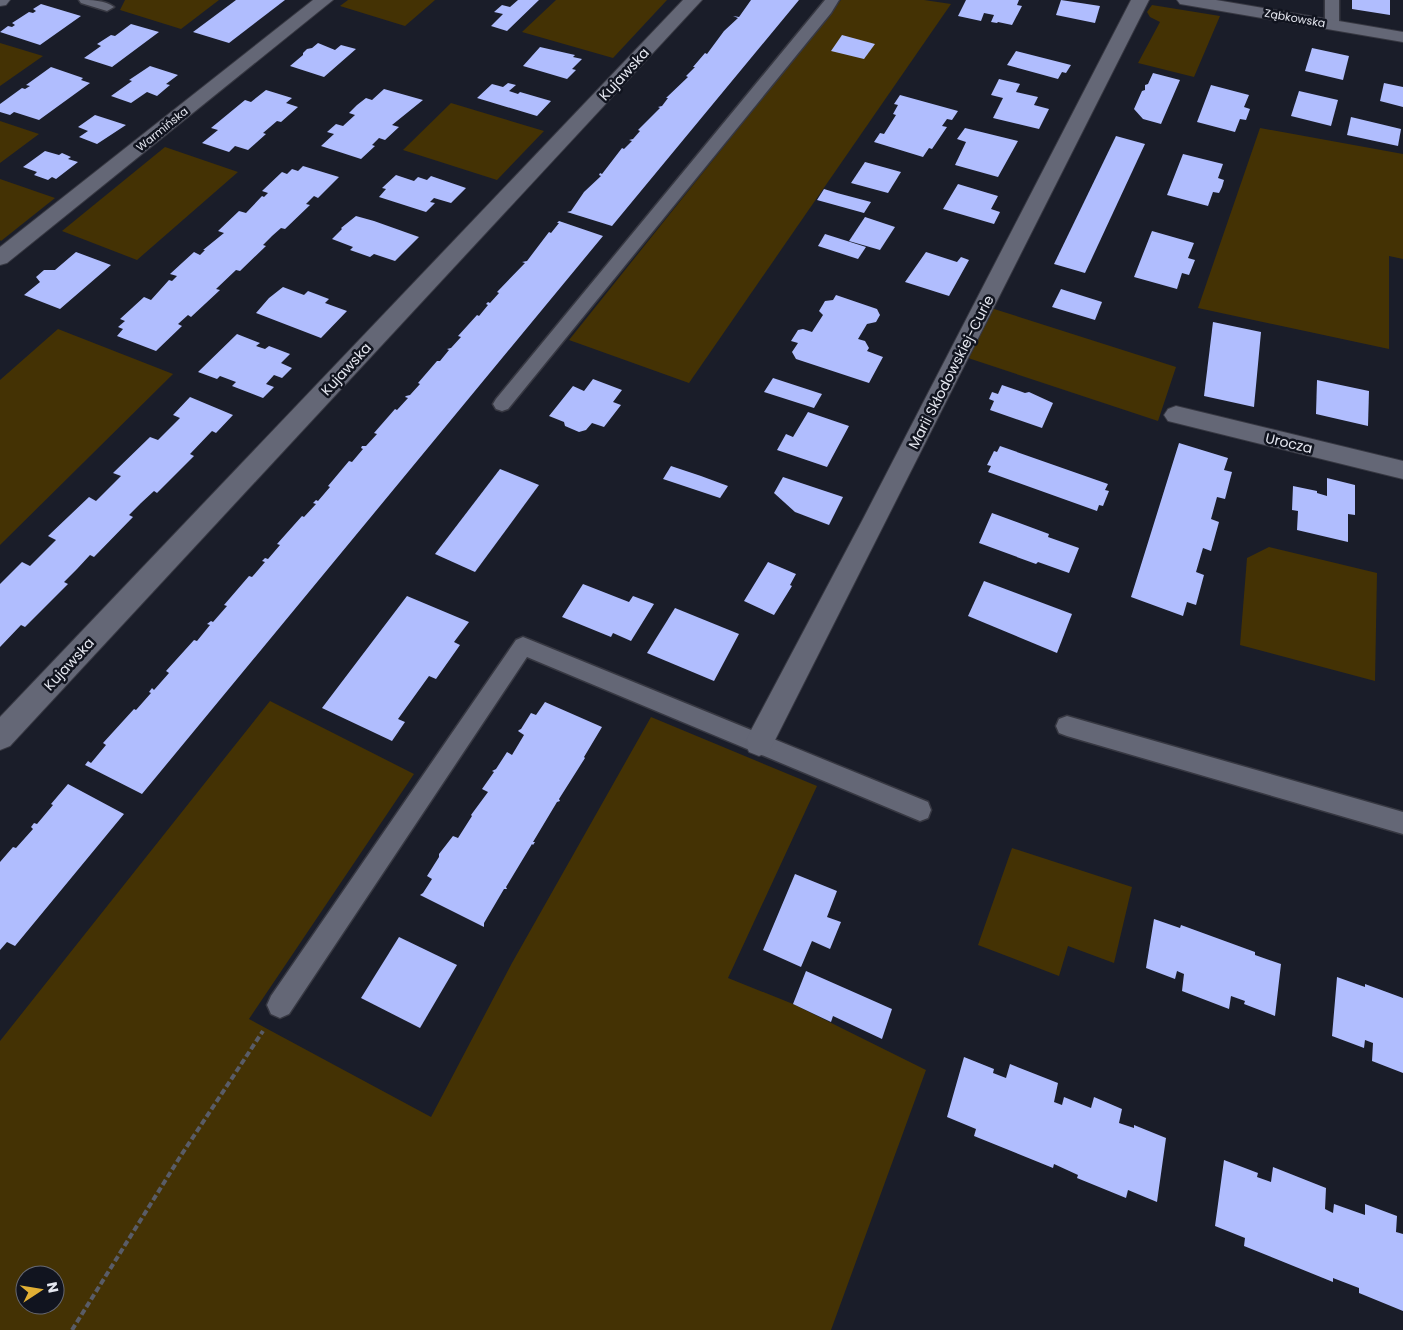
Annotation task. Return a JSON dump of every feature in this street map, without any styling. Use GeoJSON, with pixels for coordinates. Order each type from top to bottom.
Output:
{"type":"FeatureCollection","features":[{"type":"Feature","properties":{"kind":"street","name":"Warmińska"},"geometry":{"type":"LineString","coordinates":[[0,258],[324,0]]}},
{"type":"Feature","properties":{"kind":"street","name":"Kujawska"},"geometry":{"type":"LineString","coordinates":[[0,738],[693,0]]}},
{"type":"Feature","properties":{"kind":"street","name":"Marii Skłodowskiej-Curie"},"geometry":{"type":"LineString","coordinates":[[759,742],[874,522],[1140,0]]}},
{"type":"Feature","properties":{"kind":"street","name":"Ząbkowska"},"geometry":{"type":"LineString","coordinates":[[1186,0],[1403,37]]}},
{"type":"Feature","properties":{"kind":"street","name":"Urocza"},"geometry":{"type":"LineString","coordinates":[[1176,415],[1403,470]]}},
{"type":"Feature","properties":{"kind":"lane"},"geometry":{"type":"LineString","coordinates":[[86,0],[108,6]]}},
{"type":"Feature","properties":{"kind":"lane"},"geometry":{"type":"LineString","coordinates":[[502,404],[826,10],[832,0]]}},
{"type":"Feature","properties":{"kind":"lane"},"geometry":{"type":"LineString","coordinates":[[1332,0],[1332,25]]}},
{"type":"Feature","properties":{"kind":"lane"},"geometry":{"type":"LineString","coordinates":[[280,1005],[523,646],[920,810]]}},
{"type":"Feature","properties":{"kind":"lane"},"geometry":{"type":"LineString","coordinates":[[1067,726],[1403,824]]}},
{"type":"Feature","properties":{"kind":"path"},"geometry":{"type":"LineString","coordinates":[[72,1330],[180,1157],[280,1005]]}},
{"type":"Feature","properties":{"kind":"shaded area"},"geometry":{"type":"Polygon","coordinates":[[[125,0],[219,0],[181,29],[120,10],[125,0]]]}},
{"type":"Feature","properties":{"kind":"shaded area"},"geometry":{"type":"Polygon","coordinates":[[[348,0],[435,0],[405,26],[340,6],[348,0]]]}},
{"type":"Feature","properties":{"kind":"shaded area"},"geometry":{"type":"Polygon","coordinates":[[[556,0],[667,0],[613,58],[522,32],[556,0]]]}},
{"type":"Feature","properties":{"kind":"shaded area"},"geometry":{"type":"Polygon","coordinates":[[[841,0],[924,0],[951,4],[689,383],[569,340],[841,0]]]}},
{"type":"Feature","properties":{"kind":"shaded area"},"geometry":{"type":"Polygon","coordinates":[[[1152,5],[1220,16],[1194,77],[1138,63],[1160,22],[1150,17],[1147,12],[1152,5]]]}},
{"type":"Feature","properties":{"kind":"shaded area"},"geometry":{"type":"Polygon","coordinates":[[[0,43],[43,56],[0,86],[0,43]]]}},
{"type":"Feature","properties":{"kind":"shaded area"},"geometry":{"type":"Polygon","coordinates":[[[451,103],[544,131],[497,180],[403,150],[451,103]]]}},
{"type":"Feature","properties":{"kind":"shaded area"},"geometry":{"type":"Polygon","coordinates":[[[0,121],[39,134],[0,163],[0,121]]]}},
{"type":"Feature","properties":{"kind":"shaded area"},"geometry":{"type":"Polygon","coordinates":[[[1260,128],[1403,154],[1403,259],[1389,256],[1389,349],[1198,308],[1260,128]]]}},
{"type":"Feature","properties":{"kind":"shaded area"},"geometry":{"type":"Polygon","coordinates":[[[165,147],[238,172],[137,260],[62,231],[165,147]]]}},
{"type":"Feature","properties":{"kind":"shaded area"},"geometry":{"type":"Polygon","coordinates":[[[0,179],[55,198],[1,241],[0,240],[0,179]]]}},
{"type":"Feature","properties":{"kind":"shaded area"},"geometry":{"type":"Polygon","coordinates":[[[991,308],[1176,367],[1158,421],[965,357],[991,308]]]}},
{"type":"Feature","properties":{"kind":"shaded area"},"geometry":{"type":"Polygon","coordinates":[[[58,329],[173,374],[0,545],[0,380],[58,329]]]}},
{"type":"Feature","properties":{"kind":"shaded area"},"geometry":{"type":"Polygon","coordinates":[[[1269,547],[1377,573],[1375,681],[1240,645],[1247,558],[1269,547]]]}},
{"type":"Feature","properties":{"kind":"shaded area"},"geometry":{"type":"Polygon","coordinates":[[[270,701],[414,774],[249,1019],[431,1117],[512,963],[651,717],[817,786],[728,978],[793,1004],[926,1070],[831,1330],[0,1330],[0,1041],[270,701]]]}},
{"type":"Feature","properties":{"kind":"shaded area"},"geometry":{"type":"Polygon","coordinates":[[[1012,848],[1132,887],[1114,963],[1068,946],[1059,976],[978,945],[1012,848]]]}},
{"type":"Feature","properties":{"kind":"building"},"geometry":{"type":"Polygon","coordinates":[[[236,0],[285,0],[229,43],[193,32],[236,0]]]}},
{"type":"Feature","properties":{"kind":"building"},"geometry":{"type":"Polygon","coordinates":[[[518,0],[539,0],[507,31],[491,26],[503,14],[494,12],[502,5],[510,7],[518,0]]]}},
{"type":"Feature","properties":{"kind":"building"},"geometry":{"type":"Polygon","coordinates":[[[751,0],[799,0],[612,226],[567,212],[571,211],[584,192],[601,176],[599,175],[600,173],[602,174],[622,148],[624,149],[632,141],[629,140],[633,139],[640,131],[638,130],[660,108],[658,107],[662,106],[668,98],[666,98],[688,77],[686,76],[695,67],[693,67],[705,53],[707,54],[724,31],[738,18],[733,16],[739,17],[751,0]]]}},
{"type":"Feature","properties":{"kind":"building"},"geometry":{"type":"Polygon","coordinates":[[[966,0],[1019,0],[1017,5],[1022,6],[1012,25],[991,22],[994,15],[984,13],[981,21],[958,16],[966,0]]]}},
{"type":"Feature","properties":{"kind":"building"},"geometry":{"type":"Polygon","coordinates":[[[1061,0],[1100,6],[1095,23],[1056,15],[1061,0]]]}},
{"type":"Feature","properties":{"kind":"building"},"geometry":{"type":"Polygon","coordinates":[[[1352,0],[1390,0],[1390,15],[1352,9],[1352,0]]]}},
{"type":"Feature","properties":{"kind":"building"},"geometry":{"type":"Polygon","coordinates":[[[41,4],[81,16],[40,45],[0,32],[8,26],[12,27],[15,25],[12,23],[29,12],[33,13],[36,11],[33,9],[41,4]]]}},
{"type":"Feature","properties":{"kind":"building"},"geometry":{"type":"Polygon","coordinates":[[[131,24],[159,32],[112,67],[84,58],[101,46],[97,44],[111,35],[115,36],[131,24]]]}},
{"type":"Feature","properties":{"kind":"building"},"geometry":{"type":"Polygon","coordinates":[[[842,35],[875,44],[864,59],[831,51],[842,35]]]}},
{"type":"Feature","properties":{"kind":"building"},"geometry":{"type":"Polygon","coordinates":[[[318,43],[335,50],[341,45],[356,49],[324,77],[290,66],[307,49],[312,48],[318,43]]]}},
{"type":"Feature","properties":{"kind":"building"},"geometry":{"type":"Polygon","coordinates":[[[540,47],[575,55],[573,57],[582,59],[572,69],[576,70],[567,79],[523,66],[540,47]]]}},
{"type":"Feature","properties":{"kind":"building"},"geometry":{"type":"Polygon","coordinates":[[[1312,48],[1349,56],[1343,80],[1305,71],[1312,48]]]}},
{"type":"Feature","properties":{"kind":"building"},"geometry":{"type":"Polygon","coordinates":[[[1016,51],[1071,65],[1066,73],[1062,72],[1058,79],[1007,65],[1016,51]]]}},
{"type":"Feature","properties":{"kind":"building"},"geometry":{"type":"Polygon","coordinates":[[[150,66],[178,75],[166,84],[170,85],[157,96],[147,92],[131,103],[111,96],[132,81],[129,80],[150,66]]]}},
{"type":"Feature","properties":{"kind":"building"},"geometry":{"type":"Polygon","coordinates":[[[51,67],[83,78],[81,80],[90,83],[39,120],[14,112],[10,115],[0,112],[0,104],[22,88],[25,89],[30,86],[26,85],[51,67]]]}},
{"type":"Feature","properties":{"kind":"building"},"geometry":{"type":"Polygon","coordinates":[[[1153,73],[1180,80],[1161,124],[1143,119],[1134,109],[1153,73]]]}},
{"type":"Feature","properties":{"kind":"building"},"geometry":{"type":"Polygon","coordinates":[[[999,79],[1020,84],[1016,92],[1038,97],[1034,105],[1049,109],[1039,129],[993,118],[1003,98],[991,95],[999,79]]]}},
{"type":"Feature","properties":{"kind":"building"},"geometry":{"type":"Polygon","coordinates":[[[508,83],[516,85],[509,91],[518,94],[520,92],[551,101],[537,116],[477,98],[492,84],[503,87],[508,83]]]}},
{"type":"Feature","properties":{"kind":"building"},"geometry":{"type":"Polygon","coordinates":[[[1384,83],[1403,87],[1403,107],[1380,101],[1384,83]]]}},
{"type":"Feature","properties":{"kind":"building"},"geometry":{"type":"Polygon","coordinates":[[[1211,85],[1249,95],[1244,107],[1250,109],[1246,120],[1240,119],[1235,132],[1197,122],[1211,85]]]}},
{"type":"Feature","properties":{"kind":"building"},"geometry":{"type":"Polygon","coordinates":[[[384,89],[423,100],[392,125],[399,127],[385,140],[379,138],[372,145],[375,146],[361,159],[321,146],[334,134],[327,132],[336,124],[343,126],[355,115],[349,113],[357,105],[366,98],[372,100],[384,89]]]}},
{"type":"Feature","properties":{"kind":"building"},"geometry":{"type":"Polygon","coordinates":[[[266,90],[292,98],[286,103],[298,107],[281,122],[277,121],[263,133],[266,134],[248,150],[235,146],[229,152],[202,143],[218,130],[211,128],[245,100],[251,102],[266,90]]]}},
{"type":"Feature","properties":{"kind":"building"},"geometry":{"type":"Polygon","coordinates":[[[1299,91],[1338,100],[1331,126],[1291,116],[1299,91]]]}},
{"type":"Feature","properties":{"kind":"building"},"geometry":{"type":"Polygon","coordinates":[[[900,95],[958,111],[952,120],[947,119],[942,126],[947,127],[932,149],[929,148],[923,157],[874,142],[880,133],[884,134],[896,115],[893,114],[898,105],[894,104],[900,95]]]}},
{"type":"Feature","properties":{"kind":"building"},"geometry":{"type":"Polygon","coordinates":[[[95,115],[126,125],[97,144],[79,137],[88,131],[78,127],[95,115]]]}},
{"type":"Feature","properties":{"kind":"building"},"geometry":{"type":"Polygon","coordinates":[[[1351,117],[1401,129],[1398,146],[1347,135],[1351,117]]]}},
{"type":"Feature","properties":{"kind":"building"},"geometry":{"type":"Polygon","coordinates":[[[965,128],[1018,141],[998,177],[955,165],[966,142],[957,139],[965,128]]]}},
{"type":"Feature","properties":{"kind":"building"},"geometry":{"type":"Polygon","coordinates":[[[1116,136],[1145,144],[1085,273],[1054,264],[1116,136]]]}},
{"type":"Feature","properties":{"kind":"building"},"geometry":{"type":"Polygon","coordinates":[[[45,151],[59,155],[62,153],[71,157],[68,159],[78,162],[56,179],[52,177],[48,180],[34,175],[37,172],[23,167],[45,151]]]}},
{"type":"Feature","properties":{"kind":"building"},"geometry":{"type":"Polygon","coordinates":[[[1183,154],[1223,164],[1218,178],[1224,180],[1222,187],[1219,193],[1213,192],[1208,206],[1167,195],[1183,154]]]}},
{"type":"Feature","properties":{"kind":"building"},"geometry":{"type":"Polygon","coordinates":[[[865,162],[901,172],[888,193],[851,183],[865,162]]]}},
{"type":"Feature","properties":{"kind":"building"},"geometry":{"type":"Polygon","coordinates":[[[303,166],[339,177],[318,198],[314,196],[306,204],[310,205],[285,229],[281,228],[272,236],[263,245],[266,246],[240,271],[236,270],[216,289],[220,290],[191,317],[188,315],[178,324],[182,326],[156,351],[117,336],[123,329],[118,327],[125,321],[120,319],[144,297],[151,300],[169,280],[172,281],[177,276],[170,274],[194,252],[200,255],[205,250],[203,250],[224,233],[218,231],[239,211],[246,213],[262,196],[264,197],[268,193],[262,191],[282,172],[287,174],[292,169],[298,171],[303,166]]]}},
{"type":"Feature","properties":{"kind":"building"},"geometry":{"type":"Polygon","coordinates":[[[396,175],[414,181],[418,177],[427,180],[431,176],[466,188],[451,203],[434,198],[430,202],[435,203],[426,212],[379,197],[386,189],[382,188],[396,175]]]}},
{"type":"Feature","properties":{"kind":"building"},"geometry":{"type":"Polygon","coordinates":[[[958,184],[998,196],[991,209],[1000,212],[994,224],[943,209],[958,184]]]}},
{"type":"Feature","properties":{"kind":"building"},"geometry":{"type":"Polygon","coordinates":[[[824,189],[871,202],[864,213],[817,200],[824,189]]]}},
{"type":"Feature","properties":{"kind":"building"},"geometry":{"type":"Polygon","coordinates":[[[356,216],[419,237],[395,261],[374,254],[370,257],[350,250],[353,247],[332,239],[341,228],[356,216]]]}},
{"type":"Feature","properties":{"kind":"building"},"geometry":{"type":"Polygon","coordinates":[[[865,217],[895,227],[880,250],[849,241],[865,217]]]}},
{"type":"Feature","properties":{"kind":"building"},"geometry":{"type":"Polygon","coordinates":[[[559,221],[603,236],[142,794],[85,765],[88,761],[91,763],[106,745],[103,743],[134,709],[136,710],[151,693],[149,692],[152,688],[154,690],[169,673],[166,671],[194,640],[197,641],[210,625],[207,624],[211,621],[213,622],[227,606],[224,605],[249,576],[252,577],[265,562],[262,561],[265,558],[268,559],[280,545],[277,544],[302,516],[304,517],[316,504],[313,503],[316,500],[318,501],[330,487],[328,486],[349,461],[352,462],[363,449],[361,448],[362,446],[366,446],[377,434],[374,433],[395,409],[397,410],[408,398],[405,397],[410,395],[420,384],[418,383],[437,361],[440,361],[449,350],[447,349],[451,348],[461,337],[458,336],[477,315],[479,316],[488,305],[486,304],[490,303],[499,293],[497,292],[525,263],[522,262],[527,261],[559,221]]]}},
{"type":"Feature","properties":{"kind":"building"},"geometry":{"type":"Polygon","coordinates":[[[1152,231],[1194,243],[1188,258],[1195,260],[1189,275],[1182,273],[1177,289],[1134,277],[1152,231]]]}},
{"type":"Feature","properties":{"kind":"building"},"geometry":{"type":"Polygon","coordinates":[[[825,234],[866,247],[858,259],[818,246],[825,234]]]}},
{"type":"Feature","properties":{"kind":"building"},"geometry":{"type":"Polygon","coordinates":[[[76,252],[111,265],[60,309],[24,295],[40,282],[36,277],[44,270],[55,270],[76,252]]]}},
{"type":"Feature","properties":{"kind":"building"},"geometry":{"type":"Polygon","coordinates":[[[926,252],[957,262],[961,257],[969,260],[949,296],[905,282],[926,252]]]}},
{"type":"Feature","properties":{"kind":"building"},"geometry":{"type":"Polygon","coordinates":[[[283,287],[304,295],[308,291],[329,299],[325,303],[347,311],[321,338],[256,313],[269,298],[283,287]]]}},
{"type":"Feature","properties":{"kind":"building"},"geometry":{"type":"Polygon","coordinates":[[[1061,289],[1102,302],[1095,320],[1052,307],[1061,289]]]}},
{"type":"Feature","properties":{"kind":"building"},"geometry":{"type":"Polygon","coordinates":[[[836,295],[877,309],[880,315],[876,322],[867,324],[858,339],[865,341],[869,348],[867,351],[883,357],[869,383],[796,359],[792,352],[798,343],[791,341],[798,330],[803,329],[812,332],[823,315],[819,311],[825,301],[833,300],[836,295]]]}},
{"type":"Feature","properties":{"kind":"building"},"geometry":{"type":"Polygon","coordinates":[[[1213,322],[1261,332],[1254,407],[1204,396],[1213,322]]]}},
{"type":"Feature","properties":{"kind":"building"},"geometry":{"type":"Polygon","coordinates":[[[237,334],[260,343],[256,346],[265,349],[269,346],[290,354],[281,363],[292,368],[282,378],[274,375],[266,384],[274,387],[263,398],[232,386],[236,382],[220,376],[217,379],[198,372],[237,334]]]}},
{"type":"Feature","properties":{"kind":"building"},"geometry":{"type":"Polygon","coordinates":[[[773,378],[822,394],[814,408],[764,392],[773,378]]]}},
{"type":"Feature","properties":{"kind":"building"},"geometry":{"type":"Polygon","coordinates":[[[593,379],[622,390],[613,402],[621,405],[604,427],[592,423],[586,430],[579,432],[565,426],[564,422],[549,416],[573,386],[584,391],[593,379]]]}},
{"type":"Feature","properties":{"kind":"building"},"geometry":{"type":"Polygon","coordinates":[[[1317,380],[1369,391],[1368,426],[1316,414],[1317,380]]]}},
{"type":"Feature","properties":{"kind":"building"},"geometry":{"type":"Polygon","coordinates":[[[1002,385],[1025,393],[1029,392],[1053,403],[1042,428],[990,410],[994,401],[989,399],[992,392],[998,394],[1002,385]]]}},
{"type":"Feature","properties":{"kind":"building"},"geometry":{"type":"Polygon","coordinates":[[[190,397],[233,415],[216,433],[212,431],[190,454],[194,456],[157,493],[154,491],[141,503],[129,515],[133,517],[94,557],[90,555],[64,582],[68,584],[25,627],[21,625],[0,647],[0,584],[22,562],[30,566],[56,540],[48,536],[89,497],[96,501],[121,476],[113,473],[150,437],[158,440],[180,418],[173,415],[190,397]]]}},
{"type":"Feature","properties":{"kind":"building"},"geometry":{"type":"Polygon","coordinates":[[[808,412],[849,426],[827,467],[777,450],[786,434],[793,437],[808,412]]]}},
{"type":"Feature","properties":{"kind":"building"},"geometry":{"type":"Polygon","coordinates":[[[1179,443],[1228,458],[1224,470],[1232,472],[1225,499],[1217,497],[1211,519],[1219,522],[1211,551],[1203,548],[1196,572],[1204,575],[1196,605],[1187,602],[1183,616],[1131,597],[1179,443]]]}},
{"type":"Feature","properties":{"kind":"building"},"geometry":{"type":"Polygon","coordinates":[[[1000,446],[1108,484],[1105,490],[1109,491],[1103,506],[1099,505],[1097,511],[988,472],[991,466],[987,465],[994,451],[997,452],[1000,446]]]}},
{"type":"Feature","properties":{"kind":"building"},"geometry":{"type":"Polygon","coordinates":[[[671,466],[728,486],[720,498],[663,479],[671,466]]]}},
{"type":"Feature","properties":{"kind":"building"},"geometry":{"type":"Polygon","coordinates":[[[500,469],[539,485],[475,572],[435,554],[500,469]]]}},
{"type":"Feature","properties":{"kind":"building"},"geometry":{"type":"Polygon","coordinates":[[[783,477],[843,497],[829,525],[795,512],[774,493],[783,477]]]}},
{"type":"Feature","properties":{"kind":"building"},"geometry":{"type":"Polygon","coordinates":[[[1327,478],[1355,485],[1355,515],[1348,514],[1348,542],[1297,530],[1298,511],[1292,510],[1293,486],[1317,491],[1317,493],[1327,496],[1327,478]]]}},
{"type":"Feature","properties":{"kind":"building"},"geometry":{"type":"Polygon","coordinates":[[[992,513],[1049,534],[1048,537],[1079,548],[1069,573],[1038,562],[1036,564],[979,543],[992,513]]]}},
{"type":"Feature","properties":{"kind":"building"},"geometry":{"type":"Polygon","coordinates":[[[768,562],[796,574],[790,585],[792,586],[774,615],[744,601],[768,562]]]}},
{"type":"Feature","properties":{"kind":"building"},"geometry":{"type":"Polygon","coordinates":[[[984,581],[1072,614],[1057,653],[968,616],[984,581]]]}},
{"type":"Feature","properties":{"kind":"building"},"geometry":{"type":"Polygon","coordinates":[[[583,584],[629,602],[633,596],[654,604],[631,641],[613,633],[611,637],[562,617],[583,584]]]}},
{"type":"Feature","properties":{"kind":"building"},"geometry":{"type":"Polygon","coordinates":[[[407,596],[469,622],[454,642],[460,645],[436,679],[429,676],[398,719],[405,722],[392,741],[322,708],[407,596]]]}},
{"type":"Feature","properties":{"kind":"building"},"geometry":{"type":"Polygon","coordinates":[[[675,608],[739,634],[714,681],[647,653],[675,608]]]}},
{"type":"Feature","properties":{"kind":"building"},"geometry":{"type":"Polygon","coordinates":[[[545,702],[602,727],[559,799],[560,801],[557,802],[533,842],[535,842],[506,887],[507,889],[504,889],[484,923],[484,927],[420,895],[432,879],[427,876],[439,854],[453,836],[458,838],[471,815],[488,792],[482,789],[494,772],[492,771],[496,769],[507,752],[512,755],[524,735],[518,731],[531,713],[536,715],[545,702]]]}},
{"type":"Feature","properties":{"kind":"building"},"geometry":{"type":"Polygon","coordinates":[[[68,784],[124,814],[15,946],[7,942],[0,950],[0,862],[33,829],[31,827],[34,823],[37,824],[68,784]]]}},
{"type":"Feature","properties":{"kind":"building"},"geometry":{"type":"Polygon","coordinates":[[[795,874],[837,891],[827,917],[841,922],[830,949],[812,941],[801,967],[763,950],[795,874]]]}},
{"type":"Feature","properties":{"kind":"building"},"geometry":{"type":"Polygon","coordinates":[[[1154,919],[1180,928],[1181,925],[1255,952],[1255,955],[1281,964],[1275,1016],[1244,1004],[1245,1001],[1231,996],[1229,1009],[1182,991],[1184,974],[1177,971],[1175,979],[1146,968],[1154,919]]]}},
{"type":"Feature","properties":{"kind":"building"},"geometry":{"type":"Polygon","coordinates":[[[399,937],[457,965],[420,1028],[361,998],[399,937]]]}},
{"type":"Feature","properties":{"kind":"building"},"geometry":{"type":"Polygon","coordinates":[[[806,971],[892,1009],[882,1039],[833,1016],[831,1022],[793,1004],[806,971]]]}},
{"type":"Feature","properties":{"kind":"building"},"geometry":{"type":"Polygon","coordinates":[[[1337,977],[1365,987],[1365,984],[1403,998],[1403,1073],[1372,1061],[1373,1043],[1365,1040],[1364,1048],[1332,1036],[1337,977]]]}},
{"type":"Feature","properties":{"kind":"building"},"geometry":{"type":"Polygon","coordinates":[[[964,1057],[994,1069],[993,1073],[1006,1078],[1010,1064],[1058,1083],[1054,1102],[1062,1105],[1064,1097],[1091,1108],[1094,1097],[1122,1109],[1119,1123],[1134,1128],[1134,1125],[1166,1138],[1157,1202],[1128,1190],[1126,1198],[1077,1178],[1078,1175],[1054,1164],[1053,1168],[974,1136],[976,1129],[947,1117],[964,1057]]]}},
{"type":"Feature","properties":{"kind":"building"},"geometry":{"type":"Polygon","coordinates":[[[1224,1160],[1258,1173],[1257,1177],[1271,1182],[1273,1167],[1326,1188],[1325,1209],[1333,1213],[1334,1204],[1365,1215],[1365,1204],[1397,1216],[1396,1232],[1403,1234],[1403,1311],[1359,1293],[1359,1288],[1333,1278],[1333,1282],[1244,1246],[1245,1238],[1215,1226],[1224,1160]]]}}]}
